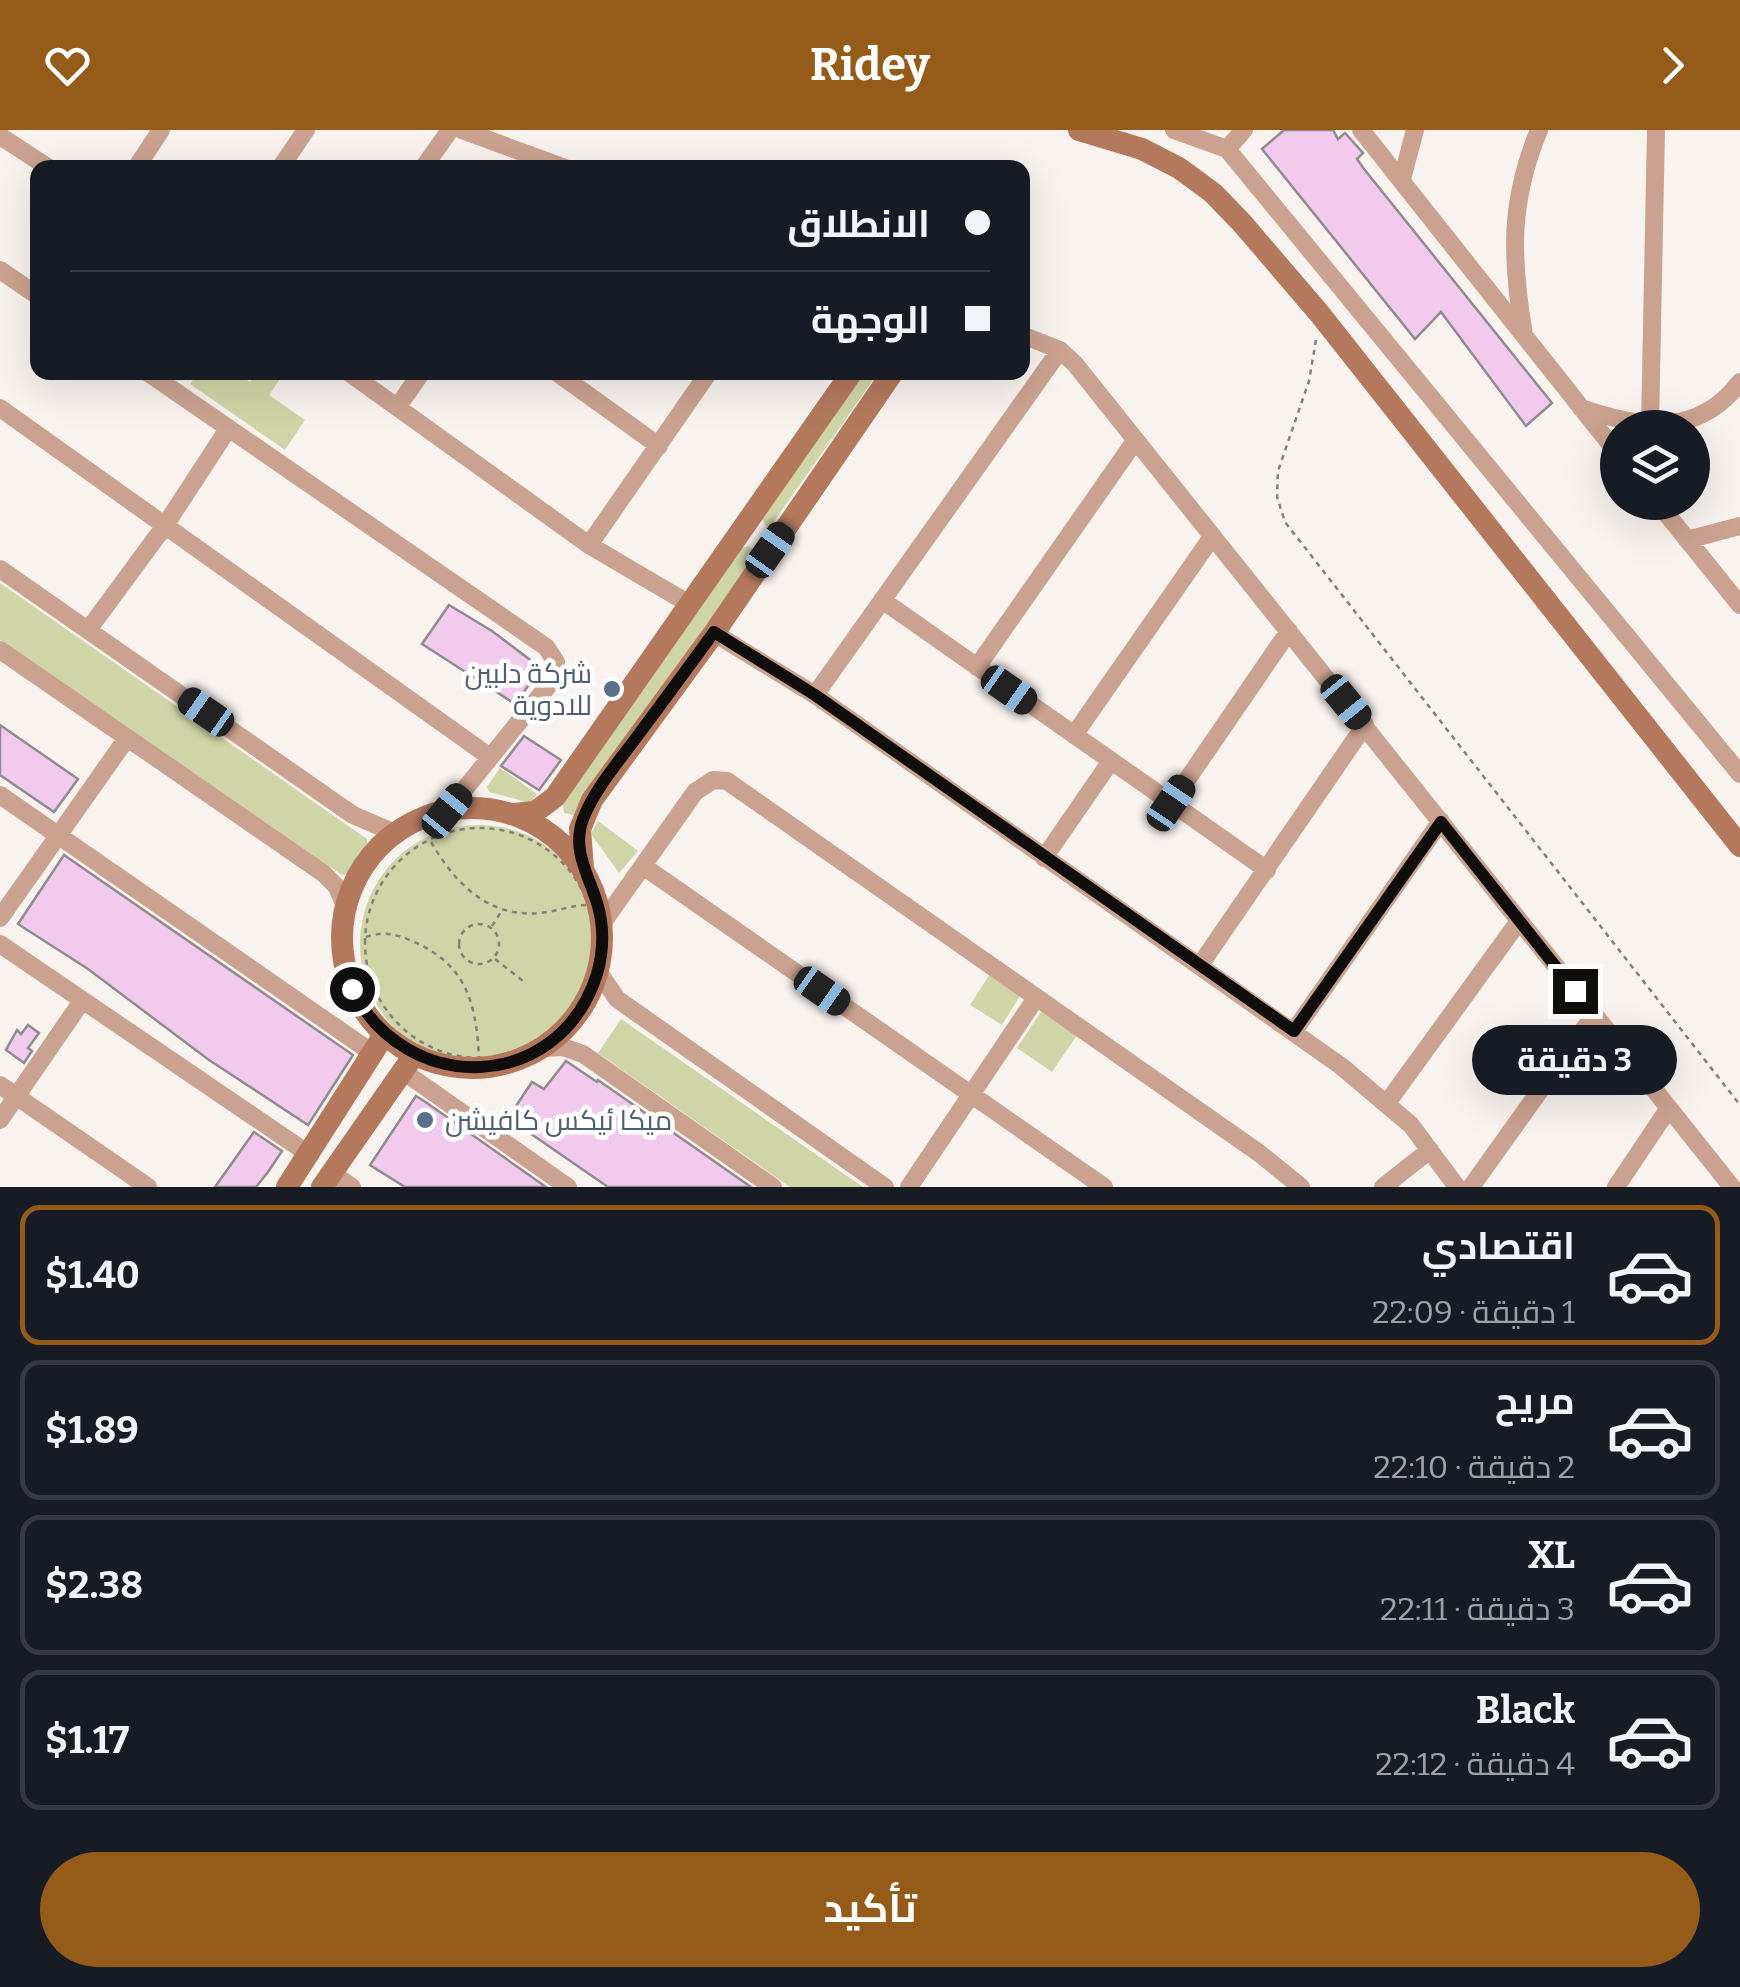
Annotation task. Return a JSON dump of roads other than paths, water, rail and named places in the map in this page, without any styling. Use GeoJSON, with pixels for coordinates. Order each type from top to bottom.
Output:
{"type":"FeatureCollection","features":[{"type":"Feature","properties":{"kind":"street"},"geometry":{"type":"LineString","coordinates":[[141,160],[161,130]]}},
{"type":"Feature","properties":{"kind":"street"},"geometry":{"type":"LineString","coordinates":[[285,160],[306,130]]}},
{"type":"Feature","properties":{"kind":"street"},"geometry":{"type":"LineString","coordinates":[[429,160],[450,130]]}},
{"type":"Feature","properties":{"kind":"street"},"geometry":{"type":"LineString","coordinates":[[462,130],[545,160]]}},
{"type":"Feature","properties":{"kind":"street"},"geometry":{"type":"LineString","coordinates":[[1079,130],[1142,150],[1179,168],[1213,193],[1319,313],[1740,846]]}},
{"type":"Feature","properties":{"kind":"street"},"geometry":{"type":"LineString","coordinates":[[1174,130],[1227,149],[1740,774]]}},
{"type":"Feature","properties":{"kind":"street"},"geometry":{"type":"LineString","coordinates":[[1227,149],[1244,130]]}},
{"type":"Feature","properties":{"kind":"street"},"geometry":{"type":"LineString","coordinates":[[1360,130],[1600,432]]}},
{"type":"Feature","properties":{"kind":"street"},"geometry":{"type":"LineString","coordinates":[[1402,179],[1416,130]]}},
{"type":"Feature","properties":{"kind":"street"},"geometry":{"type":"LineString","coordinates":[[1524,338],[1513,238],[1523,170],[1539,130]]}},
{"type":"Feature","properties":{"kind":"street"},"geometry":{"type":"LineString","coordinates":[[1650,410],[1656,130]]}},
{"type":"Feature","properties":{"kind":"street"},"geometry":{"type":"LineString","coordinates":[[9,135],[40,160]]}},
{"type":"Feature","properties":{"kind":"street"},"geometry":{"type":"LineString","coordinates":[[0,270],[30,291]]}},
{"type":"Feature","properties":{"kind":"street"},"geometry":{"type":"LineString","coordinates":[[1030,338],[1060,350],[1075,364],[1732,1187]]}},
{"type":"Feature","properties":{"kind":"street"},"geometry":{"type":"LineString","coordinates":[[815,695],[1060,350]]}},
{"type":"Feature","properties":{"kind":"street"},"geometry":{"type":"LineString","coordinates":[[158,380],[546,647],[556,662],[552,680],[447,811]]}},
{"type":"Feature","properties":{"kind":"street"},"geometry":{"type":"LineString","coordinates":[[360,380],[589,545],[690,605]]}},
{"type":"Feature","properties":{"kind":"street"},"geometry":{"type":"LineString","coordinates":[[398,406],[416,380]]}},
{"type":"Feature","properties":{"kind":"street"},"geometry":{"type":"LineString","coordinates":[[569,380],[659,446]]}},
{"type":"Feature","properties":{"kind":"street"},"geometry":{"type":"LineString","coordinates":[[589,545],[704,380]]}},
{"type":"Feature","properties":{"kind":"street"},"geometry":{"type":"LineString","coordinates":[[379,1044],[346,973],[341,940],[346,906],[368,860],[395,833],[425,817],[477,808],[535,812],[550,802],[847,380]]}},
{"type":"Feature","properties":{"kind":"street"},"geometry":{"type":"LineString","coordinates":[[409,1064],[478,1067],[518,1060],[541,1048],[577,1015],[598,970],[602,926],[584,872],[580,830],[592,800],[714,632],[887,380]]}},
{"type":"Feature","properties":{"kind":"street"},"geometry":{"type":"LineString","coordinates":[[1707,410],[1728,399],[1740,382]]}},
{"type":"Feature","properties":{"kind":"street"},"geometry":{"type":"LineString","coordinates":[[0,408],[490,757]]}},
{"type":"Feature","properties":{"kind":"street"},"geometry":{"type":"LineString","coordinates":[[1580,408],[1600,415]]}},
{"type":"Feature","properties":{"kind":"street"},"geometry":{"type":"LineString","coordinates":[[88,630],[164,527],[228,430]]}},
{"type":"Feature","properties":{"kind":"street"},"geometry":{"type":"LineString","coordinates":[[977,666],[1135,442]]}},
{"type":"Feature","properties":{"kind":"street"},"geometry":{"type":"LineString","coordinates":[[1671,520],[1740,605]]}},
{"type":"Feature","properties":{"kind":"street"},"geometry":{"type":"LineString","coordinates":[[1687,540],[1740,526]]}},
{"type":"Feature","properties":{"kind":"street"},"geometry":{"type":"LineString","coordinates":[[743,531],[770,550]]}},
{"type":"Feature","properties":{"kind":"street"},"geometry":{"type":"LineString","coordinates":[[1074,735],[1212,537]]}},
{"type":"Feature","properties":{"kind":"street"},"geometry":{"type":"LineString","coordinates":[[0,569],[353,815],[395,833]]}},
{"type":"Feature","properties":{"kind":"street"},"geometry":{"type":"LineString","coordinates":[[882,600],[1267,870]]}},
{"type":"Feature","properties":{"kind":"street"},"geometry":{"type":"LineString","coordinates":[[1171,803],[1288,631]]}},
{"type":"Feature","properties":{"kind":"street"},"geometry":{"type":"LineString","coordinates":[[714,632],[815,695],[1294,1031],[1387,1103],[1457,1187]]}},
{"type":"Feature","properties":{"kind":"street"},"geometry":{"type":"LineString","coordinates":[[0,650],[323,874],[337,888],[346,906]]}},
{"type":"Feature","properties":{"kind":"street"},"geometry":{"type":"LineString","coordinates":[[1200,964],[1366,725]]}},
{"type":"Feature","properties":{"kind":"street"},"geometry":{"type":"LineString","coordinates":[[0,918],[127,738]]}},
{"type":"Feature","properties":{"kind":"street"},"geometry":{"type":"LineString","coordinates":[[1044,858],[1111,760]]}},
{"type":"Feature","properties":{"kind":"street"},"geometry":{"type":"LineString","coordinates":[[602,926],[699,788],[712,780],[726,782],[1301,1187]]}},
{"type":"Feature","properties":{"kind":"street"},"geometry":{"type":"LineString","coordinates":[[0,795],[409,1064],[568,1187]]}},
{"type":"Feature","properties":{"kind":"street"},"geometry":{"type":"LineString","coordinates":[[507,813],[551,835],[584,872]]}},
{"type":"Feature","properties":{"kind":"street"},"geometry":{"type":"LineString","coordinates":[[1294,1031],[1441,822]]}},
{"type":"Feature","properties":{"kind":"street"},"geometry":{"type":"LineString","coordinates":[[642,866],[1104,1187]]}},
{"type":"Feature","properties":{"kind":"street"},"geometry":{"type":"LineString","coordinates":[[1387,1103],[1518,921]]}},
{"type":"Feature","properties":{"kind":"street"},"geometry":{"type":"LineString","coordinates":[[0,944],[310,1155]]}},
{"type":"Feature","properties":{"kind":"street"},"geometry":{"type":"LineString","coordinates":[[598,970],[618,999],[885,1187]]}},
{"type":"Feature","properties":{"kind":"street"},"geometry":{"type":"LineString","coordinates":[[909,1187],[1036,998]]}},
{"type":"Feature","properties":{"kind":"street"},"geometry":{"type":"LineString","coordinates":[[0,1120],[82,1001]]}},
{"type":"Feature","properties":{"kind":"street"},"geometry":{"type":"LineString","coordinates":[[1470,1187],[1594,1014]]}},
{"type":"Feature","properties":{"kind":"street"},"geometry":{"type":"LineString","coordinates":[[288,1187],[379,1044]]}},
{"type":"Feature","properties":{"kind":"street"},"geometry":{"type":"LineString","coordinates":[[541,1048],[562,1046],[583,1054],[773,1187]]}},
{"type":"Feature","properties":{"kind":"street"},"geometry":{"type":"LineString","coordinates":[[352,1187],[327,1180],[409,1064]]}},
{"type":"Feature","properties":{"kind":"street"},"geometry":{"type":"LineString","coordinates":[[0,1085],[148,1187]]}},
{"type":"Feature","properties":{"kind":"street"},"geometry":{"type":"LineString","coordinates":[[1616,1187],[1669,1108]]}},
{"type":"Feature","properties":{"kind":"street"},"geometry":{"type":"LineString","coordinates":[[1383,1187],[1430,1150]]}},
{"type":"Feature","properties":{"kind":"place","name":"شركة دلبين للادوية"},"geometry":{"type":"Point","coordinates":[612,689]}},
{"type":"Feature","properties":{"kind":"place","name":"میکا ئیکس کافیشن"},"geometry":{"type":"Point","coordinates":[425,1120]}}]}
